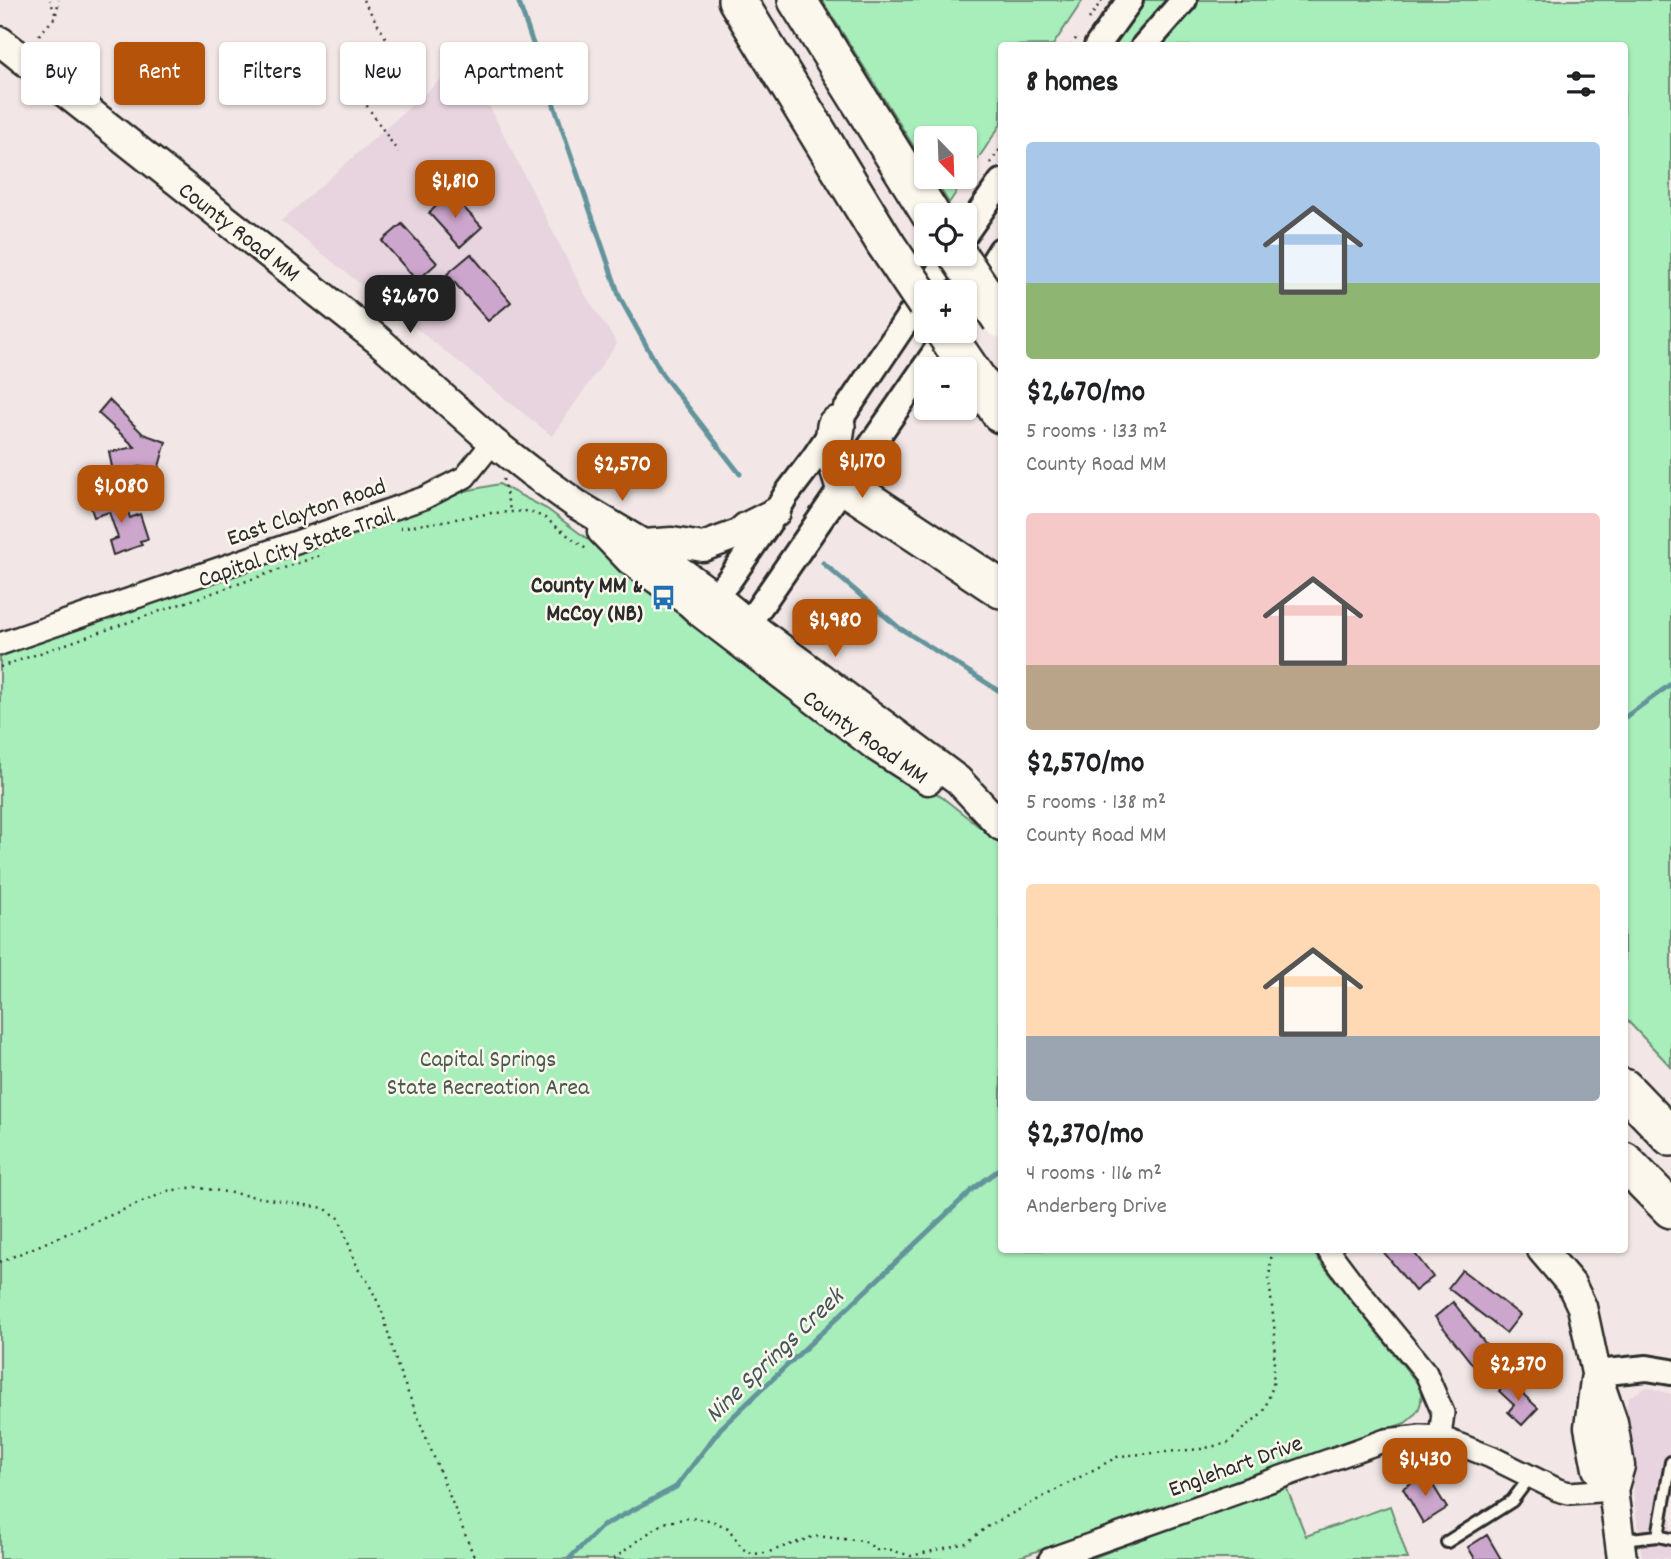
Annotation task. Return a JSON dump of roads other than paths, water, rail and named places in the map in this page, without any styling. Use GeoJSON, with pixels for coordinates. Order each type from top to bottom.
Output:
{"type":"FeatureCollection","features":[{"type":"Feature","properties":{"kind":"highway"},"geometry":{"type":"LineString","coordinates":[[737,0],[914,286]]}},
{"type":"Feature","properties":{"kind":"highway"},"geometry":{"type":"LineString","coordinates":[[797,0],[923,203]]}},
{"type":"Feature","properties":{"kind":"highway"},"geometry":{"type":"LineString","coordinates":[[965,266],[998,315]]}},
{"type":"Feature","properties":{"kind":"highway"},"geometry":{"type":"LineString","coordinates":[[952,343],[998,410]]}},
{"type":"Feature","properties":{"kind":"highway"},"geometry":{"type":"LineString","coordinates":[[836,426],[833,448],[844,485],[998,587]]}},
{"type":"Feature","properties":{"kind":"highway"},"geometry":{"type":"LineString","coordinates":[[1630,1093],[1671,1137]]}},
{"type":"Feature","properties":{"kind":"highway"},"geometry":{"type":"LineString","coordinates":[[1628,1165],[1671,1209]]}},
{"type":"Feature","properties":{"kind":"main road","name":"County Road MM"},"geometry":{"type":"LineString","coordinates":[[0,41],[378,340],[493,442],[576,504],[643,544],[708,605],[743,633],[958,780],[998,823]]}},
{"type":"Feature","properties":{"kind":"main road","name":"County Road MM"},"geometry":{"type":"LineString","coordinates":[[576,504],[630,560],[689,603],[708,605]]}},
{"type":"Feature","properties":{"kind":"main road"},"geometry":{"type":"LineString","coordinates":[[643,544],[672,542],[703,547],[738,534],[776,512]]}},
{"type":"Feature","properties":{"kind":"main road"},"geometry":{"type":"LineString","coordinates":[[1545,1253],[1571,1284],[1583,1307],[1596,1373],[1589,1427],[1597,1469],[1612,1490],[1621,1550]]}},
{"type":"Feature","properties":{"kind":"street"},"geometry":{"type":"LineString","coordinates":[[1100,42],[1130,0]]}},
{"type":"Feature","properties":{"kind":"street"},"geometry":{"type":"LineString","coordinates":[[1147,42],[1184,0]]}},
{"type":"Feature","properties":{"kind":"street"},"geometry":{"type":"LineString","coordinates":[[977,216],[998,186]]}},
{"type":"Feature","properties":{"kind":"street"},"geometry":{"type":"LineString","coordinates":[[977,288],[998,255]]}},
{"type":"Feature","properties":{"kind":"street"},"geometry":{"type":"LineString","coordinates":[[708,605],[836,426],[943,266]]}},
{"type":"Feature","properties":{"kind":"street"},"geometry":{"type":"LineString","coordinates":[[743,633],[942,343]]}},
{"type":"Feature","properties":{"kind":"street","name":"East Clayton Road"},"geometry":{"type":"LineString","coordinates":[[0,645],[424,498],[465,477],[493,442]]}},
{"type":"Feature","properties":{"kind":"street"},"geometry":{"type":"LineString","coordinates":[[1330,1253],[1426,1373],[1443,1413],[1440,1437],[1569,1493],[1612,1490]]}},
{"type":"Feature","properties":{"kind":"street"},"geometry":{"type":"LineString","coordinates":[[1596,1373],[1647,1368],[1671,1372]]}},
{"type":"Feature","properties":{"kind":"street","name":"Englehart Drive"},"geometry":{"type":"LineString","coordinates":[[1050,1559],[1386,1440],[1440,1437]]}},
{"type":"Feature","properties":{"kind":"lane"},"geometry":{"type":"LineString","coordinates":[[1658,1536],[1671,1462]]}},
{"type":"Feature","properties":{"kind":"lane"},"geometry":{"type":"LineString","coordinates":[[1447,1542],[1512,1501],[1530,1477]]}},
{"type":"Feature","properties":{"kind":"lane"},"geometry":{"type":"LineString","coordinates":[[1621,1550],[1658,1536],[1671,1539]]}},
{"type":"Feature","properties":{"kind":"waterway"},"geometry":{"type":"LineString","coordinates":[[518,0],[620,298],[662,374],[740,474]]}},
{"type":"Feature","properties":{"kind":"waterway"},"geometry":{"type":"LineString","coordinates":[[823,563],[898,627],[998,690]]}},
{"type":"Feature","properties":{"kind":"waterway","name":"Nine Springs Creek"},"geometry":{"type":"LineString","coordinates":[[1628,715],[1671,684]]}},
{"type":"Feature","properties":{"kind":"waterway","name":"Nine Springs Creek"},"geometry":{"type":"LineString","coordinates":[[569,1559],[601,1527],[676,1487],[721,1428],[973,1189],[998,1170]]}},
{"type":"Feature","properties":{"kind":"place","name":"County MM & McCoy (NB)"},"geometry":{"type":"Point","coordinates":[663,598]}},
{"type":"Feature","properties":{"kind":"park label","name":"Capital Springs State Recreation Area"},"geometry":{"type":"Point","coordinates":[488,1072]}}]}
